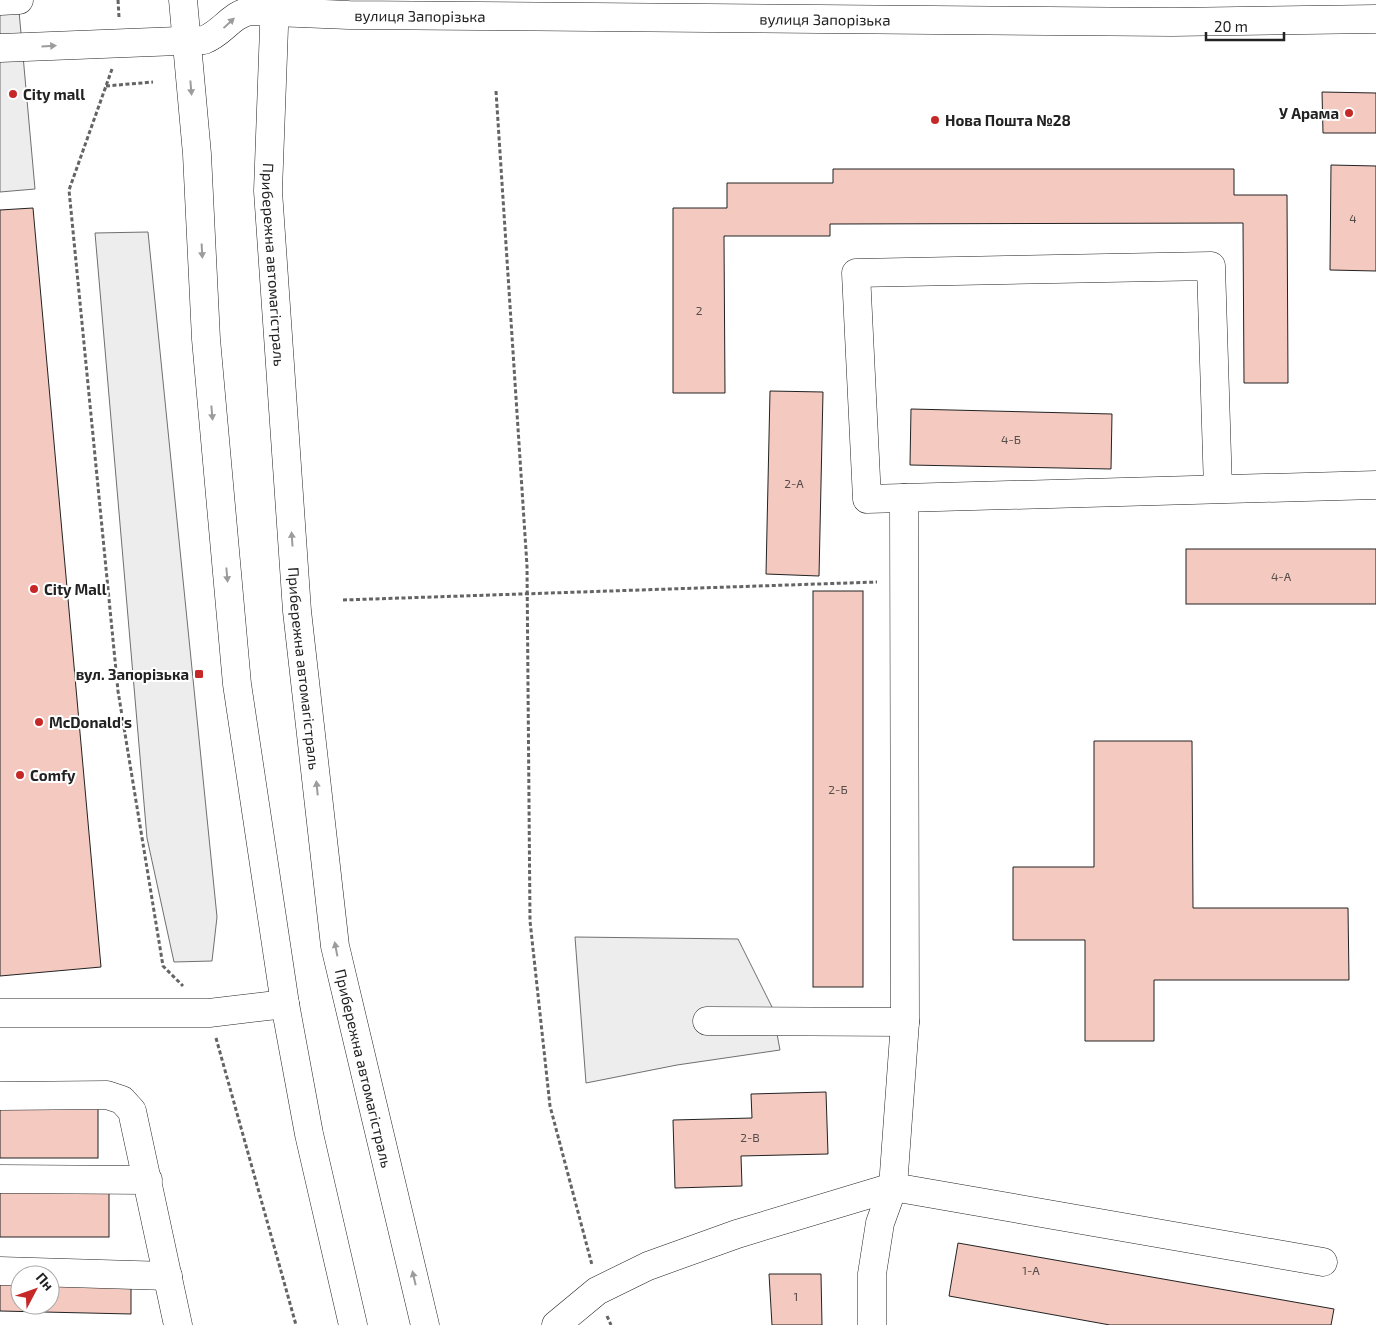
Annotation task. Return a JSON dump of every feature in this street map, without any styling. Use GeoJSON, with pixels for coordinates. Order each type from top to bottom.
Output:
{"type":"FeatureCollection","features":[{"type":"Feature","properties":{"kind":"main road"},"geometry":{"type":"LineString","coordinates":[[0,1],[19,0]]}},
{"type":"Feature","properties":{"kind":"main road"},"geometry":{"type":"LineString","coordinates":[[183,0],[197,154],[206,339],[237,684],[285,1004],[309,1134],[353,1325]]}},
{"type":"Feature","properties":{"kind":"main road","name":"вулиця Запорізька"},"geometry":{"type":"LineString","coordinates":[[0,48],[204,40],[216,35],[236,16],[245,12],[274,6],[349,15],[1172,11],[1376,19]]}},
{"type":"Feature","properties":{"kind":"main road","name":"Прибережна автомагістраль"},"geometry":{"type":"LineString","coordinates":[[274,6],[268,191],[297,611],[335,946],[425,1325]]}},
{"type":"Feature","properties":{"kind":"main road"},"geometry":{"type":"LineString","coordinates":[[1218,489],[1211,266],[856,273],[868,499],[1218,489],[1376,484]]}},
{"type":"Feature","properties":{"kind":"main road"},"geometry":{"type":"LineString","coordinates":[[872,1325],[872,1274],[880,1224],[894,1187],[905,1022],[904,498]]}},
{"type":"Feature","properties":{"kind":"main road"},"geometry":{"type":"LineString","coordinates":[[0,1013],[209,1013],[285,1004]]}},
{"type":"Feature","properties":{"kind":"main road"},"geometry":{"type":"LineString","coordinates":[[707,1021],[905,1022]]}},
{"type":"Feature","properties":{"kind":"main road"},"geometry":{"type":"LineString","coordinates":[[0,1096],[107,1095],[122,1100],[132,1111],[178,1325]]}},
{"type":"Feature","properties":{"kind":"main road"},"geometry":{"type":"LineString","coordinates":[[0,1179],[148,1180]]}},
{"type":"Feature","properties":{"kind":"main road"},"geometry":{"type":"LineString","coordinates":[[556,1325],[597,1291],[648,1266],[728,1238],[894,1187],[1323,1262]]}},
{"type":"Feature","properties":{"kind":"main road"},"geometry":{"type":"LineString","coordinates":[[0,1271],[168,1276]]}},
{"type":"Feature","properties":{"kind":"path"},"geometry":{"type":"LineString","coordinates":[[118,0],[121,43],[69,190],[118,691],[163,966],[209,1013],[296,1325]]}},
{"type":"Feature","properties":{"kind":"path"},"geometry":{"type":"LineString","coordinates":[[106,86],[153,82]]}},
{"type":"Feature","properties":{"kind":"path"},"geometry":{"type":"LineString","coordinates":[[496,90],[527,566],[530,921],[550,1106],[586,1238],[597,1291]]}},
{"type":"Feature","properties":{"kind":"path"},"geometry":{"type":"LineString","coordinates":[[343,600],[904,581]]}},
{"type":"Feature","properties":{"kind":"shaded area","name":"City mall"},"geometry":{"type":"Polygon","coordinates":[[[0,0],[18,0],[35,189],[0,192],[0,0]]]}},
{"type":"Feature","properties":{"kind":"shaded area"},"geometry":{"type":"Polygon","coordinates":[[[148,232],[217,917],[212,961],[174,962],[147,838],[95,233],[148,232]]]}},
{"type":"Feature","properties":{"kind":"shaded area"},"geometry":{"type":"Polygon","coordinates":[[[575,937],[738,939],[772,1007],[780,1050],[677,1065],[586,1083],[575,937]]]}},
{"type":"Feature","properties":{"kind":"building","name":"У Арама"},"geometry":{"type":"Polygon","coordinates":[[[1322,92],[1376,93],[1376,133],[1323,133],[1322,92]]]}},
{"type":"Feature","properties":{"kind":"building"},"geometry":{"type":"Polygon","coordinates":[[[1331,165],[1376,166],[1376,271],[1330,270],[1331,165]]]}},
{"type":"Feature","properties":{"kind":"building"},"geometry":{"type":"Polygon","coordinates":[[[833,169],[1234,169],[1234,195],[1287,195],[1288,383],[1244,383],[1243,223],[830,224],[830,236],[724,236],[725,393],[673,393],[673,208],[727,208],[727,183],[833,183],[833,169]]]}},
{"type":"Feature","properties":{"kind":"building","name":"City Mall"},"geometry":{"type":"Polygon","coordinates":[[[33,208],[101,967],[0,976],[0,210],[33,208]]]}},
{"type":"Feature","properties":{"kind":"building"},"geometry":{"type":"Polygon","coordinates":[[[770,391],[823,392],[819,576],[766,574],[770,391]]]}},
{"type":"Feature","properties":{"kind":"building"},"geometry":{"type":"Polygon","coordinates":[[[911,409],[1112,414],[1111,469],[910,465],[911,409]]]}},
{"type":"Feature","properties":{"kind":"building"},"geometry":{"type":"Polygon","coordinates":[[[1186,549],[1376,549],[1376,604],[1186,604],[1186,549]]]}},
{"type":"Feature","properties":{"kind":"building"},"geometry":{"type":"Polygon","coordinates":[[[813,591],[863,591],[863,987],[813,987],[813,591]]]}},
{"type":"Feature","properties":{"kind":"building"},"geometry":{"type":"Polygon","coordinates":[[[1094,741],[1192,741],[1193,908],[1348,908],[1349,980],[1154,980],[1154,1041],[1085,1041],[1085,940],[1013,940],[1013,867],[1094,867],[1094,741]]]}},
{"type":"Feature","properties":{"kind":"building"},"geometry":{"type":"Polygon","coordinates":[[[826,1092],[828,1154],[741,1156],[742,1186],[675,1188],[673,1120],[752,1118],[751,1094],[826,1092]]]}},
{"type":"Feature","properties":{"kind":"building"},"geometry":{"type":"Polygon","coordinates":[[[0,1103],[98,1103],[98,1158],[0,1158],[0,1103]]]}},
{"type":"Feature","properties":{"kind":"building"},"geometry":{"type":"Polygon","coordinates":[[[0,1191],[109,1191],[109,1237],[0,1237],[0,1191]]]}},
{"type":"Feature","properties":{"kind":"building"},"geometry":{"type":"Polygon","coordinates":[[[958,1243],[1334,1309],[1331,1325],[1110,1325],[949,1296],[958,1243]]]}},
{"type":"Feature","properties":{"kind":"building"},"geometry":{"type":"Polygon","coordinates":[[[0,1273],[10,1273],[10,1311],[0,1311],[0,1273]]]}},
{"type":"Feature","properties":{"kind":"building"},"geometry":{"type":"Polygon","coordinates":[[[60,1274],[131,1275],[131,1314],[60,1312],[60,1274]]]}},
{"type":"Feature","properties":{"kind":"building"},"geometry":{"type":"Polygon","coordinates":[[[769,1274],[821,1274],[822,1325],[772,1325],[769,1274]]]}},
{"type":"Feature","properties":{"kind":"place","name":"City mall"},"geometry":{"type":"Point","coordinates":[13,94]}},
{"type":"Feature","properties":{"kind":"place","name":"У Арама"},"geometry":{"type":"Point","coordinates":[1349,113]}},
{"type":"Feature","properties":{"kind":"place","name":"Нова Пошта №28"},"geometry":{"type":"Point","coordinates":[935,120]}},
{"type":"Feature","properties":{"kind":"place","name":"City Mall"},"geometry":{"type":"Point","coordinates":[34,589]}},
{"type":"Feature","properties":{"kind":"place","name":"вул. Запорізька"},"geometry":{"type":"Point","coordinates":[199,674]}},
{"type":"Feature","properties":{"kind":"place","name":"McDonald's"},"geometry":{"type":"Point","coordinates":[39,722]}},
{"type":"Feature","properties":{"kind":"place","name":"Comfy"},"geometry":{"type":"Point","coordinates":[20,775]}}]}
